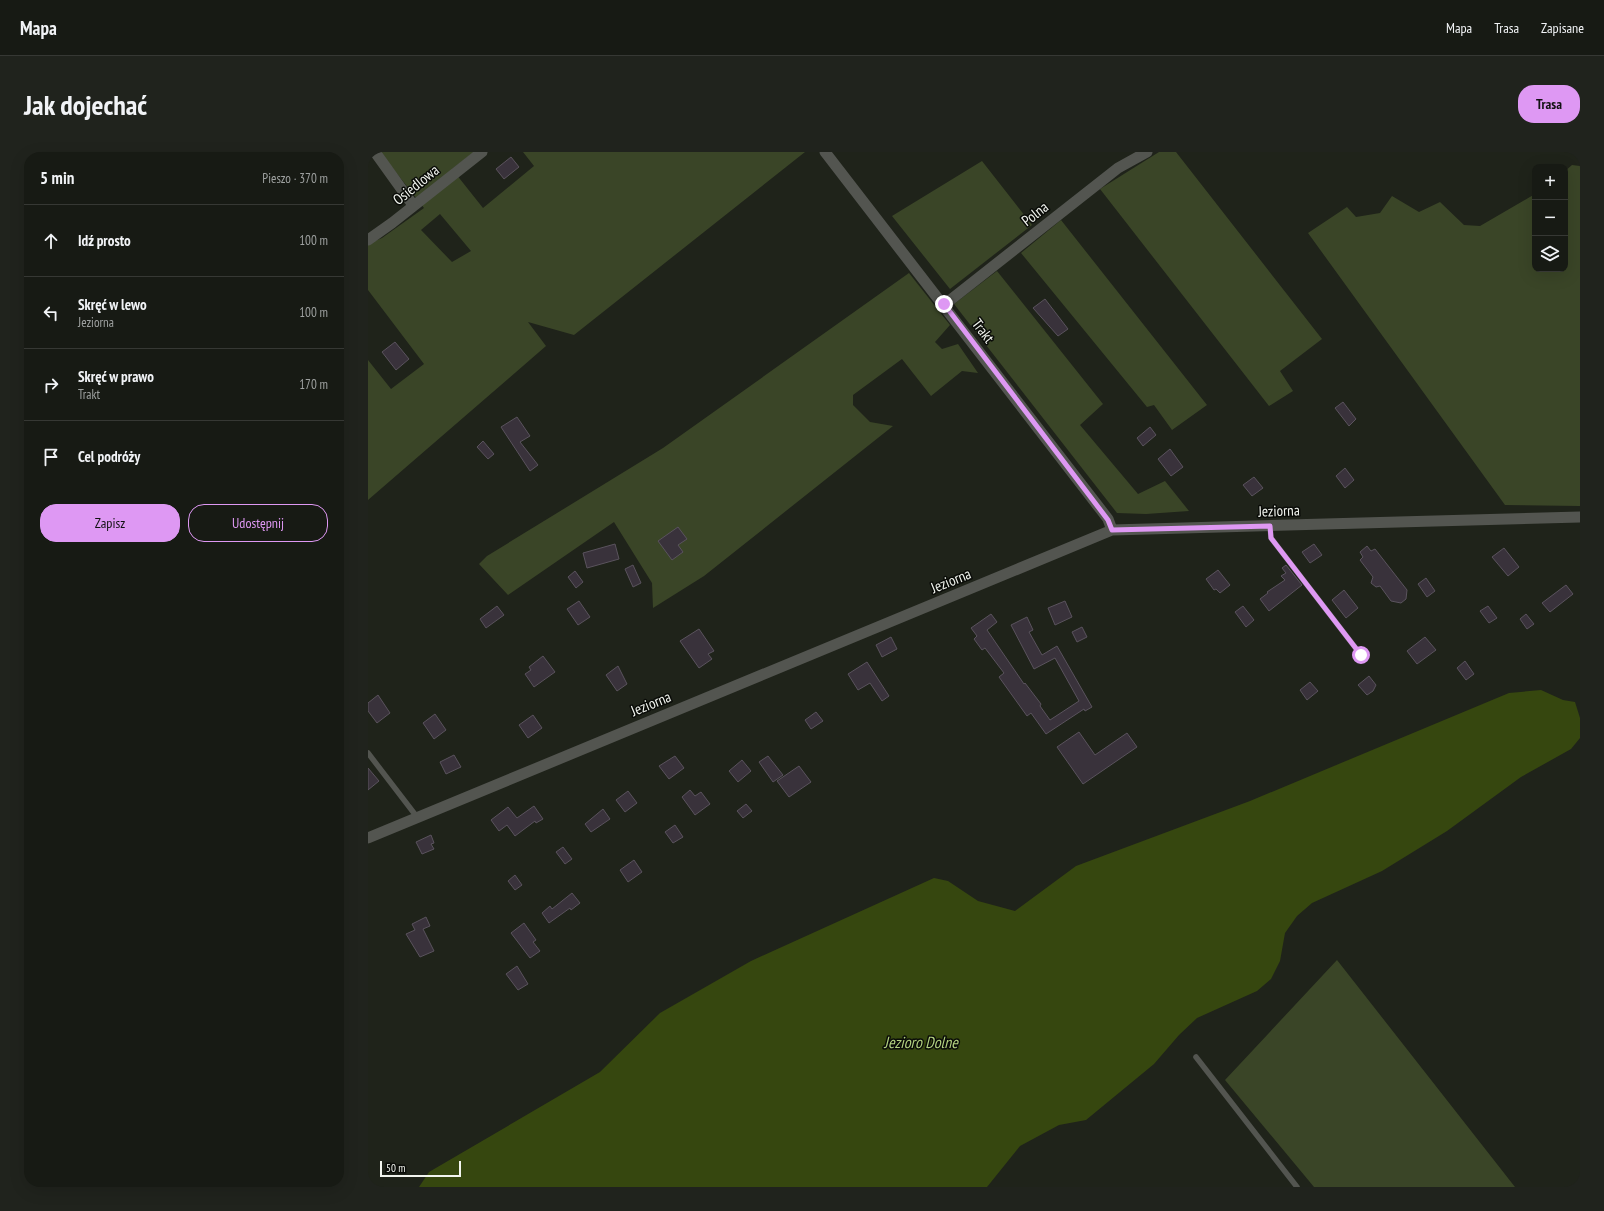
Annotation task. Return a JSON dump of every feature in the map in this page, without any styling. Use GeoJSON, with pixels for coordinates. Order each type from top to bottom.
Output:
{"type":"FeatureCollection","features":[{"type":"Feature","properties":{"kind":"street"},"geometry":{"type":"LineString","coordinates":[[375,152],[413,205]]}},
{"type":"Feature","properties":{"kind":"street","name":"Osiedlowa"},"geometry":{"type":"LineString","coordinates":[[368,240],[392,224],[413,205],[482,152]]}},
{"type":"Feature","properties":{"kind":"street","name":"Trakt"},"geometry":{"type":"LineString","coordinates":[[825,152],[944,304],[1108,520],[1112,530]]}},
{"type":"Feature","properties":{"kind":"street","name":"Polna"},"geometry":{"type":"LineString","coordinates":[[944,304],[1118,168],[1147,152]]}},
{"type":"Feature","properties":{"kind":"street","name":"Jeziorna"},"geometry":{"type":"LineString","coordinates":[[368,838],[1112,530],[1580,517]]}},
{"type":"Feature","properties":{"kind":"lane"},"geometry":{"type":"LineString","coordinates":[[1270,526],[1271,538],[1361,655]]}},
{"type":"Feature","properties":{"kind":"lane"},"geometry":{"type":"LineString","coordinates":[[368,753],[417,817]]}},
{"type":"Feature","properties":{"kind":"lane"},"geometry":{"type":"LineString","coordinates":[[1196,1057],[1297,1187]]}},
{"type":"Feature","properties":{"kind":"shaded area"},"geometry":{"type":"Polygon","coordinates":[[[380,152],[474,152],[452,169],[483,208],[534,166],[523,152],[805,152],[574,335],[528,322],[546,346],[368,500],[368,360],[391,389],[424,364],[368,290],[368,244],[382,238],[424,208],[380,152]],[[440,214],[421,230],[452,262],[471,251],[440,214]]]}},
{"type":"Feature","properties":{"kind":"shaded area"},"geometry":{"type":"Polygon","coordinates":[[[1159,152],[1176,152],[1322,339],[1280,371],[1293,391],[1269,406],[1100,189],[1159,152]]]}},
{"type":"Feature","properties":{"kind":"shaded area"},"geometry":{"type":"Polygon","coordinates":[[[982,161],[1032,225],[950,289],[892,216],[982,161]]]}},
{"type":"Feature","properties":{"kind":"shaded area"},"geometry":{"type":"Polygon","coordinates":[[[1572,165],[1580,166],[1580,506],[1505,505],[1308,233],[1347,207],[1356,217],[1380,213],[1392,196],[1419,212],[1440,202],[1464,225],[1480,226],[1532,196],[1532,272],[1568,272],[1568,168],[1572,165]]]}},
{"type":"Feature","properties":{"kind":"shaded area"},"geometry":{"type":"Polygon","coordinates":[[[1061,220],[1207,405],[1172,430],[1154,405],[1147,407],[1021,253],[1061,220]]]}},
{"type":"Feature","properties":{"kind":"shaded area"},"geometry":{"type":"Polygon","coordinates":[[[997,271],[1103,404],[1080,425],[1138,494],[1165,481],[1189,511],[1146,514],[1117,513],[954,304],[997,271]]]}},
{"type":"Feature","properties":{"kind":"shaded area"},"geometry":{"type":"Polygon","coordinates":[[[909,273],[950,325],[935,342],[942,349],[958,344],[978,373],[962,371],[931,396],[902,359],[853,395],[853,405],[870,422],[893,426],[704,576],[653,608],[652,583],[614,522],[508,595],[479,564],[487,556],[663,448],[909,273]]]}},
{"type":"Feature","properties":{"kind":"shaded area"},"geometry":{"type":"Polygon","coordinates":[[[1337,960],[1515,1187],[1314,1187],[1225,1080],[1337,960]]]}},
{"type":"Feature","properties":{"kind":"water","name":"Jezioro Dolne"},"geometry":{"type":"Polygon","coordinates":[[[1541,690],[1563,700],[1575,702],[1580,718],[1580,738],[1571,749],[1521,777],[1447,831],[1382,871],[1312,903],[1297,916],[1285,933],[1280,961],[1271,979],[1257,991],[1197,1018],[1179,1035],[1154,1064],[1086,1120],[1059,1125],[1020,1146],[987,1187],[419,1187],[429,1172],[600,1072],[660,1013],[751,961],[934,878],[948,881],[978,901],[1015,911],[1076,866],[1250,801],[1509,693],[1541,690]]]}},
{"type":"Feature","properties":{"kind":"building"},"geometry":{"type":"Polygon","coordinates":[[[511,157],[519,167],[504,179],[496,169],[511,157]]]}},
{"type":"Feature","properties":{"kind":"building"},"geometry":{"type":"Polygon","coordinates":[[[1045,299],[1068,329],[1058,336],[1033,308],[1045,299]]]}},
{"type":"Feature","properties":{"kind":"building"},"geometry":{"type":"Polygon","coordinates":[[[395,342],[409,359],[396,370],[382,352],[395,342]]]}},
{"type":"Feature","properties":{"kind":"building"},"geometry":{"type":"Polygon","coordinates":[[[1343,402],[1356,419],[1349,426],[1335,408],[1343,402]]]}},
{"type":"Feature","properties":{"kind":"building"},"geometry":{"type":"Polygon","coordinates":[[[517,417],[530,436],[520,442],[538,465],[530,471],[501,427],[517,417]]]}},
{"type":"Feature","properties":{"kind":"building"},"geometry":{"type":"Polygon","coordinates":[[[1150,427],[1156,435],[1143,446],[1137,438],[1150,427]]]}},
{"type":"Feature","properties":{"kind":"building"},"geometry":{"type":"Polygon","coordinates":[[[483,441],[494,454],[488,459],[477,447],[483,441]]]}},
{"type":"Feature","properties":{"kind":"building"},"geometry":{"type":"Polygon","coordinates":[[[1170,449],[1183,467],[1171,476],[1158,459],[1170,449]]]}},
{"type":"Feature","properties":{"kind":"building"},"geometry":{"type":"Polygon","coordinates":[[[1345,468],[1354,480],[1345,488],[1336,476],[1345,468]]]}},
{"type":"Feature","properties":{"kind":"building"},"geometry":{"type":"Polygon","coordinates":[[[1254,477],[1263,488],[1252,496],[1243,485],[1254,477]]]}},
{"type":"Feature","properties":{"kind":"building"},"geometry":{"type":"Polygon","coordinates":[[[678,527],[687,539],[678,545],[683,552],[672,560],[658,541],[678,527]]]}},
{"type":"Feature","properties":{"kind":"building"},"geometry":{"type":"Polygon","coordinates":[[[615,544],[619,559],[587,568],[583,553],[615,544]]]}},
{"type":"Feature","properties":{"kind":"building"},"geometry":{"type":"Polygon","coordinates":[[[1314,544],[1322,555],[1310,563],[1302,552],[1314,544]]]}},
{"type":"Feature","properties":{"kind":"building"},"geometry":{"type":"Polygon","coordinates":[[[1367,546],[1371,551],[1375,549],[1407,590],[1406,599],[1401,603],[1391,601],[1380,586],[1376,587],[1371,583],[1373,577],[1360,560],[1363,557],[1360,552],[1367,546]]]}},
{"type":"Feature","properties":{"kind":"building"},"geometry":{"type":"Polygon","coordinates":[[[1504,548],[1519,567],[1508,576],[1492,557],[1504,548]]]}},
{"type":"Feature","properties":{"kind":"building"},"geometry":{"type":"Polygon","coordinates":[[[633,565],[641,583],[633,587],[625,569],[633,565]]]}},
{"type":"Feature","properties":{"kind":"building"},"geometry":{"type":"Polygon","coordinates":[[[1286,565],[1302,585],[1269,611],[1260,599],[1268,593],[1267,592],[1285,580],[1281,576],[1286,573],[1282,568],[1286,565]]]}},
{"type":"Feature","properties":{"kind":"building"},"geometry":{"type":"Polygon","coordinates":[[[1218,570],[1230,585],[1220,593],[1216,589],[1214,590],[1206,579],[1218,570]]]}},
{"type":"Feature","properties":{"kind":"building"},"geometry":{"type":"Polygon","coordinates":[[[575,571],[583,582],[576,588],[568,577],[575,571]]]}},
{"type":"Feature","properties":{"kind":"building"},"geometry":{"type":"Polygon","coordinates":[[[1426,578],[1435,591],[1427,597],[1418,584],[1426,578]]]}},
{"type":"Feature","properties":{"kind":"building"},"geometry":{"type":"Polygon","coordinates":[[[1566,585],[1573,594],[1550,612],[1542,603],[1566,585]]]}},
{"type":"Feature","properties":{"kind":"building"},"geometry":{"type":"Polygon","coordinates":[[[1344,590],[1358,608],[1346,618],[1332,600],[1344,590]]]}},
{"type":"Feature","properties":{"kind":"building"},"geometry":{"type":"Polygon","coordinates":[[[579,601],[590,617],[578,625],[567,609],[579,601]]]}},
{"type":"Feature","properties":{"kind":"building"},"geometry":{"type":"Polygon","coordinates":[[[1065,601],[1072,617],[1055,625],[1048,608],[1065,601]]]}},
{"type":"Feature","properties":{"kind":"building"},"geometry":{"type":"Polygon","coordinates":[[[497,606],[504,615],[486,628],[480,619],[497,606]]]}},
{"type":"Feature","properties":{"kind":"building"},"geometry":{"type":"Polygon","coordinates":[[[1243,606],[1254,620],[1246,627],[1235,612],[1243,606]]]}},
{"type":"Feature","properties":{"kind":"building"},"geometry":{"type":"Polygon","coordinates":[[[1488,606],[1497,618],[1489,623],[1480,611],[1488,606]]]}},
{"type":"Feature","properties":{"kind":"building"},"geometry":{"type":"Polygon","coordinates":[[[991,614],[997,622],[987,630],[1024,684],[1025,683],[1041,704],[1040,706],[1050,720],[1079,701],[1055,658],[1034,669],[1011,625],[1027,617],[1033,630],[1029,632],[1042,655],[1057,646],[1092,707],[1085,711],[1084,709],[1046,734],[1031,713],[1027,716],[999,677],[1004,673],[985,648],[982,650],[974,639],[977,636],[971,628],[991,614]]]}},
{"type":"Feature","properties":{"kind":"building"},"geometry":{"type":"Polygon","coordinates":[[[1526,614],[1534,624],[1527,629],[1520,619],[1526,614]]]}},
{"type":"Feature","properties":{"kind":"building"},"geometry":{"type":"Polygon","coordinates":[[[1082,627],[1087,637],[1077,642],[1072,632],[1082,627]]]}},
{"type":"Feature","properties":{"kind":"building"},"geometry":{"type":"Polygon","coordinates":[[[699,629],[714,651],[708,654],[712,659],[699,668],[680,641],[699,629]]]}},
{"type":"Feature","properties":{"kind":"building"},"geometry":{"type":"Polygon","coordinates":[[[891,637],[897,649],[882,657],[876,645],[891,637]]]}},
{"type":"Feature","properties":{"kind":"building"},"geometry":{"type":"Polygon","coordinates":[[[1425,637],[1436,650],[1417,664],[1407,651],[1425,637]]]}},
{"type":"Feature","properties":{"kind":"building"},"geometry":{"type":"Polygon","coordinates":[[[543,656],[555,672],[534,687],[525,674],[531,670],[529,667],[543,656]]]}},
{"type":"Feature","properties":{"kind":"building"},"geometry":{"type":"Polygon","coordinates":[[[1465,661],[1474,674],[1466,680],[1457,668],[1465,661]]]}},
{"type":"Feature","properties":{"kind":"building"},"geometry":{"type":"Polygon","coordinates":[[[867,662],[889,696],[882,701],[870,683],[858,690],[848,674],[867,662]]]}},
{"type":"Feature","properties":{"kind":"building"},"geometry":{"type":"Polygon","coordinates":[[[618,666],[627,684],[617,691],[606,675],[618,666]]]}},
{"type":"Feature","properties":{"kind":"building"},"geometry":{"type":"Polygon","coordinates":[[[1369,676],[1376,685],[1373,691],[1367,695],[1358,685],[1369,676]]]}},
{"type":"Feature","properties":{"kind":"building"},"geometry":{"type":"Polygon","coordinates":[[[1310,682],[1318,691],[1307,700],[1300,690],[1310,682]]]}},
{"type":"Feature","properties":{"kind":"building"},"geometry":{"type":"Polygon","coordinates":[[[378,695],[390,713],[377,723],[368,711],[368,703],[378,695]]]}},
{"type":"Feature","properties":{"kind":"building"},"geometry":{"type":"Polygon","coordinates":[[[816,712],[823,721],[811,729],[805,720],[816,712]]]}},
{"type":"Feature","properties":{"kind":"building"},"geometry":{"type":"Polygon","coordinates":[[[435,714],[446,730],[434,739],[423,723],[435,714]]]}},
{"type":"Feature","properties":{"kind":"building"},"geometry":{"type":"Polygon","coordinates":[[[533,715],[542,728],[528,738],[519,725],[533,715]]]}},
{"type":"Feature","properties":{"kind":"building"},"geometry":{"type":"Polygon","coordinates":[[[1079,732],[1095,755],[1127,733],[1137,747],[1083,784],[1057,747],[1079,732]]]}},
{"type":"Feature","properties":{"kind":"building"},"geometry":{"type":"Polygon","coordinates":[[[454,755],[461,767],[446,774],[440,762],[454,755]]]}},
{"type":"Feature","properties":{"kind":"building"},"geometry":{"type":"Polygon","coordinates":[[[675,756],[684,768],[669,779],[659,766],[675,756]]]}},
{"type":"Feature","properties":{"kind":"building"},"geometry":{"type":"Polygon","coordinates":[[[768,756],[783,775],[773,782],[759,762],[768,756]]]}},
{"type":"Feature","properties":{"kind":"building"},"geometry":{"type":"Polygon","coordinates":[[[742,760],[751,771],[738,782],[729,771],[742,760]]]}},
{"type":"Feature","properties":{"kind":"building"},"geometry":{"type":"Polygon","coordinates":[[[799,766],[811,782],[789,797],[777,781],[799,766]]]}},
{"type":"Feature","properties":{"kind":"building"},"geometry":{"type":"Polygon","coordinates":[[[368,768],[379,781],[368,790],[368,768]]]}},
{"type":"Feature","properties":{"kind":"building"},"geometry":{"type":"Polygon","coordinates":[[[690,790],[695,796],[701,792],[710,804],[695,815],[682,797],[690,790]]]}},
{"type":"Feature","properties":{"kind":"building"},"geometry":{"type":"Polygon","coordinates":[[[628,791],[637,803],[625,812],[616,800],[628,791]]]}},
{"type":"Feature","properties":{"kind":"building"},"geometry":{"type":"Polygon","coordinates":[[[746,804],[752,811],[743,818],[737,811],[746,804]]]}},
{"type":"Feature","properties":{"kind":"building"},"geometry":{"type":"Polygon","coordinates":[[[534,806],[543,819],[536,823],[535,821],[515,836],[507,825],[499,831],[491,820],[508,807],[517,818],[534,806]]]}},
{"type":"Feature","properties":{"kind":"building"},"geometry":{"type":"Polygon","coordinates":[[[603,809],[610,819],[591,832],[585,824],[603,809]]]}},
{"type":"Feature","properties":{"kind":"building"},"geometry":{"type":"Polygon","coordinates":[[[675,825],[683,837],[673,843],[665,832],[675,825]]]}},
{"type":"Feature","properties":{"kind":"building"},"geometry":{"type":"Polygon","coordinates":[[[431,835],[434,843],[431,844],[434,849],[422,854],[416,842],[431,835]]]}},
{"type":"Feature","properties":{"kind":"building"},"geometry":{"type":"Polygon","coordinates":[[[563,847],[572,859],[565,864],[556,852],[563,847]]]}},
{"type":"Feature","properties":{"kind":"building"},"geometry":{"type":"Polygon","coordinates":[[[634,860],[642,872],[628,882],[620,870],[634,860]]]}},
{"type":"Feature","properties":{"kind":"building"},"geometry":{"type":"Polygon","coordinates":[[[515,875],[522,885],[515,890],[508,881],[515,875]]]}},
{"type":"Feature","properties":{"kind":"building"},"geometry":{"type":"Polygon","coordinates":[[[572,893],[580,903],[571,910],[570,908],[549,923],[542,913],[550,906],[552,909],[572,893]]]}},
{"type":"Feature","properties":{"kind":"building"},"geometry":{"type":"Polygon","coordinates":[[[426,917],[430,926],[423,929],[434,951],[420,957],[406,934],[415,930],[412,924],[426,917]]]}},
{"type":"Feature","properties":{"kind":"building"},"geometry":{"type":"Polygon","coordinates":[[[524,923],[536,940],[533,942],[540,951],[530,958],[511,933],[524,923]]]}},
{"type":"Feature","properties":{"kind":"building"},"geometry":{"type":"Polygon","coordinates":[[[517,966],[528,984],[518,990],[506,974],[517,966]]]}},
{"type":"Feature","properties":{"kind":"route"},"geometry":{"type":"LineString","coordinates":[[944,304],[1108,520],[1112,530],[1270,526],[1271,538],[1361,655]]}}]}
